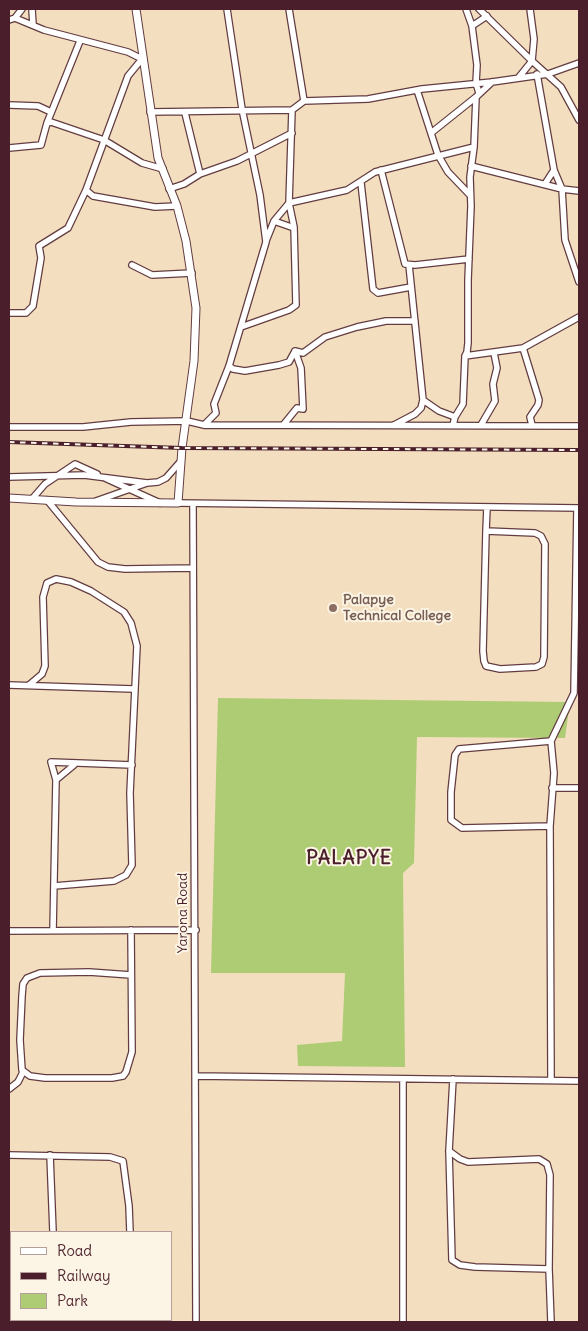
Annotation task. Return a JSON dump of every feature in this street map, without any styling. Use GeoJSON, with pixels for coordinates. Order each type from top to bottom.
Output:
{"type":"FeatureCollection","features":[{"type":"Feature","properties":{"kind":"street"},"geometry":{"type":"LineString","coordinates":[[21,9],[12,19],[80,41],[128,52],[142,58]]}},
{"type":"Feature","properties":{"kind":"street"},"geometry":{"type":"LineString","coordinates":[[32,9],[33,25]]}},
{"type":"Feature","properties":{"kind":"street"},"geometry":{"type":"LineString","coordinates":[[136,9],[158,158],[177,206],[192,273],[197,330],[181,461],[178,503]]}},
{"type":"Feature","properties":{"kind":"street"},"geometry":{"type":"LineString","coordinates":[[227,9],[242,109],[260,195],[266,242]]}},
{"type":"Feature","properties":{"kind":"street"},"geometry":{"type":"LineString","coordinates":[[288,9],[304,102]]}},
{"type":"Feature","properties":{"kind":"street"},"geometry":{"type":"LineString","coordinates":[[453,425],[455,416],[463,404],[465,356],[468,352],[471,166],[478,95],[476,83],[477,65],[472,26],[466,9]]}},
{"type":"Feature","properties":{"kind":"street"},"geometry":{"type":"LineString","coordinates":[[480,9],[532,62],[561,87],[579,120]]}},
{"type":"Feature","properties":{"kind":"street"},"geometry":{"type":"LineString","coordinates":[[518,78],[532,62],[534,39],[530,9]]}},
{"type":"Feature","properties":{"kind":"street"},"geometry":{"type":"LineString","coordinates":[[472,26],[488,16]]}},
{"type":"Feature","properties":{"kind":"street"},"geometry":{"type":"LineString","coordinates":[[9,148],[41,145],[51,112],[80,41]]}},
{"type":"Feature","properties":{"kind":"street"},"geometry":{"type":"LineString","coordinates":[[9,313],[26,313],[33,306],[41,258],[39,246],[68,228],[86,190],[128,76],[142,58]]}},
{"type":"Feature","properties":{"kind":"street"},"geometry":{"type":"LineString","coordinates":[[150,112],[185,113],[242,109],[292,110],[304,102],[368,99],[417,90],[492,82],[537,74],[548,74],[579,63]]}},
{"type":"Feature","properties":{"kind":"street"},"geometry":{"type":"LineString","coordinates":[[537,74],[554,170],[562,189],[565,240],[579,282]]}},
{"type":"Feature","properties":{"kind":"street"},"geometry":{"type":"LineString","coordinates":[[431,133],[492,82]]}},
{"type":"Feature","properties":{"kind":"street"},"geometry":{"type":"LineString","coordinates":[[417,90],[438,154],[448,172],[470,195]]}},
{"type":"Feature","properties":{"kind":"street"},"geometry":{"type":"LineString","coordinates":[[9,105],[38,106],[51,112]]}},
{"type":"Feature","properties":{"kind":"street"},"geometry":{"type":"LineString","coordinates":[[241,327],[293,308],[296,305],[294,228],[289,203],[292,110]]}},
{"type":"Feature","properties":{"kind":"street"},"geometry":{"type":"LineString","coordinates":[[185,113],[200,174]]}},
{"type":"Feature","properties":{"kind":"street"},"geometry":{"type":"LineString","coordinates":[[47,123],[51,122],[104,140],[142,163],[163,169]]}},
{"type":"Feature","properties":{"kind":"street"},"geometry":{"type":"LineString","coordinates":[[170,189],[184,184],[200,174],[251,154],[292,133]]}},
{"type":"Feature","properties":{"kind":"street"},"geometry":{"type":"LineString","coordinates":[[204,425],[216,413],[214,404],[229,366],[266,242],[274,222],[289,203],[347,190],[374,172],[438,154],[474,147]]}},
{"type":"Feature","properties":{"kind":"street"},"geometry":{"type":"LineString","coordinates":[[471,166],[562,189],[579,191]]}},
{"type":"Feature","properties":{"kind":"street"},"geometry":{"type":"LineString","coordinates":[[381,170],[404,260],[409,265],[423,400],[421,408],[415,414],[394,425]]}},
{"type":"Feature","properties":{"kind":"street"},"geometry":{"type":"LineString","coordinates":[[545,184],[554,170]]}},
{"type":"Feature","properties":{"kind":"street"},"geometry":{"type":"LineString","coordinates":[[360,183],[373,289],[378,293],[411,287]]}},
{"type":"Feature","properties":{"kind":"street"},"geometry":{"type":"LineString","coordinates":[[86,190],[93,196],[155,207],[177,206]]}},
{"type":"Feature","properties":{"kind":"street"},"geometry":{"type":"LineString","coordinates":[[274,222],[294,228]]}},
{"type":"Feature","properties":{"kind":"street"},"geometry":{"type":"LineString","coordinates":[[409,265],[469,259]]}},
{"type":"Feature","properties":{"kind":"street"},"geometry":{"type":"LineString","coordinates":[[132,265],[152,275],[192,273]]}},
{"type":"Feature","properties":{"kind":"street"},"geometry":{"type":"LineString","coordinates":[[465,356],[523,348],[579,317]]}},
{"type":"Feature","properties":{"kind":"street"},"geometry":{"type":"LineString","coordinates":[[295,351],[303,353],[325,337],[357,327],[386,321],[415,321]]}},
{"type":"Feature","properties":{"kind":"street"},"geometry":{"type":"LineString","coordinates":[[523,348],[539,400],[530,417],[532,425]]}},
{"type":"Feature","properties":{"kind":"street"},"geometry":{"type":"LineString","coordinates":[[229,366],[233,369],[245,371],[279,365],[289,362],[295,351]]}},
{"type":"Feature","properties":{"kind":"street"},"geometry":{"type":"LineString","coordinates":[[284,424],[297,408],[303,409],[301,368],[295,351]]}},
{"type":"Feature","properties":{"kind":"street"},"geometry":{"type":"LineString","coordinates":[[481,425],[494,401],[494,384],[498,368],[494,353]]}},
{"type":"Feature","properties":{"kind":"street"},"geometry":{"type":"LineString","coordinates":[[423,400],[439,411],[455,416]]}},
{"type":"Feature","properties":{"kind":"street"},"geometry":{"type":"LineString","coordinates":[[9,427],[83,427],[131,422],[187,421],[204,425],[579,426]]}},
{"type":"Feature","properties":{"kind":"street"},"geometry":{"type":"LineString","coordinates":[[9,477],[102,476],[147,483],[158,482],[166,478],[181,461]]}},
{"type":"Feature","properties":{"kind":"street"},"geometry":{"type":"LineString","coordinates":[[32,500],[45,484],[75,464],[160,503]]}},
{"type":"Feature","properties":{"kind":"street"},"geometry":{"type":"LineString","coordinates":[[92,503],[147,483]]}},
{"type":"Feature","properties":{"kind":"street"},"geometry":{"type":"LineString","coordinates":[[9,498],[92,503],[578,508],[574,693],[551,742],[554,765],[550,826],[551,1080]]}},
{"type":"Feature","properties":{"kind":"street"},"geometry":{"type":"LineString","coordinates":[[47,500],[98,562],[125,569],[194,568]]}},
{"type":"Feature","properties":{"kind":"street","name":"Yarona Road"},"geometry":{"type":"LineString","coordinates":[[193,504],[196,1322]]}},
{"type":"Feature","properties":{"kind":"street"},"geometry":{"type":"LineString","coordinates":[[486,531],[535,533],[541,536],[545,544],[544,657],[542,664],[536,667],[500,668],[486,666],[484,661],[486,531],[487,507]]}},
{"type":"Feature","properties":{"kind":"street"},"geometry":{"type":"LineString","coordinates":[[28,685],[42,674],[45,666],[43,594],[47,583],[56,579],[71,582],[91,590],[124,612],[131,623],[137,646],[133,689],[132,865],[126,875],[105,883],[54,886]]}},
{"type":"Feature","properties":{"kind":"street"},"geometry":{"type":"LineString","coordinates":[[9,685],[133,689]]}},
{"type":"Feature","properties":{"kind":"street"},"geometry":{"type":"LineString","coordinates":[[550,826],[462,828],[451,820],[451,792],[455,755],[459,749],[551,742]]}},
{"type":"Feature","properties":{"kind":"street"},"geometry":{"type":"LineString","coordinates":[[53,931],[56,780],[50,762],[74,765],[109,763],[132,765]]}},
{"type":"Feature","properties":{"kind":"street"},"geometry":{"type":"LineString","coordinates":[[56,780],[74,765]]}},
{"type":"Feature","properties":{"kind":"street"},"geometry":{"type":"LineString","coordinates":[[552,788],[579,788]]}},
{"type":"Feature","properties":{"kind":"street"},"geometry":{"type":"LineString","coordinates":[[131,930],[132,1052],[128,1068],[123,1076],[112,1078],[44,1078],[30,1076],[23,1072],[20,1067],[20,1040],[23,984],[27,978],[40,973],[89,972],[131,975]]}},
{"type":"Feature","properties":{"kind":"street"},"geometry":{"type":"LineString","coordinates":[[9,931],[196,930]]}},
{"type":"Feature","properties":{"kind":"street"},"geometry":{"type":"LineString","coordinates":[[9,1089],[18,1082],[23,1072]]}},
{"type":"Feature","properties":{"kind":"street"},"geometry":{"type":"LineString","coordinates":[[196,1076],[579,1081]]}},
{"type":"Feature","properties":{"kind":"street"},"geometry":{"type":"LineString","coordinates":[[403,1079],[403,1322]]}},
{"type":"Feature","properties":{"kind":"street"},"geometry":{"type":"LineString","coordinates":[[453,1079],[450,1151],[453,1262],[475,1267],[549,1269]]}},
{"type":"Feature","properties":{"kind":"street"},"geometry":{"type":"LineString","coordinates":[[450,1151],[460,1159],[468,1162],[539,1159],[545,1162],[550,1175],[549,1269],[551,1322]]}},
{"type":"Feature","properties":{"kind":"street"},"geometry":{"type":"LineString","coordinates":[[9,1155],[110,1157],[123,1161],[129,1206],[130,1231]]}},
{"type":"Feature","properties":{"kind":"street"},"geometry":{"type":"LineString","coordinates":[[50,1155],[53,1231]]}},
{"type":"Feature","properties":{"kind":"street"},"geometry":{"type":"LineString","coordinates":[[9,1322],[156,1322]]}},
{"type":"Feature","properties":{"kind":"green space"},"geometry":{"type":"Polygon","coordinates":[[[218,698],[570,702],[565,738],[417,737],[414,863],[403,873],[405,1067],[298,1066],[297,1045],[342,1041],[345,973],[211,973],[218,698]]]}},
{"type":"Feature","properties":{"kind":"railway"},"geometry":{"type":"LineString","coordinates":[[9,442],[182,448],[579,450]]}},
{"type":"Feature","properties":{"kind":"place","name":"Palapye Technical College"},"geometry":{"type":"Point","coordinates":[333,608]}},
{"type":"Feature","properties":{"kind":"district","name":"PALAPYE"},"geometry":{"type":"Point","coordinates":[349,859]}}]}
